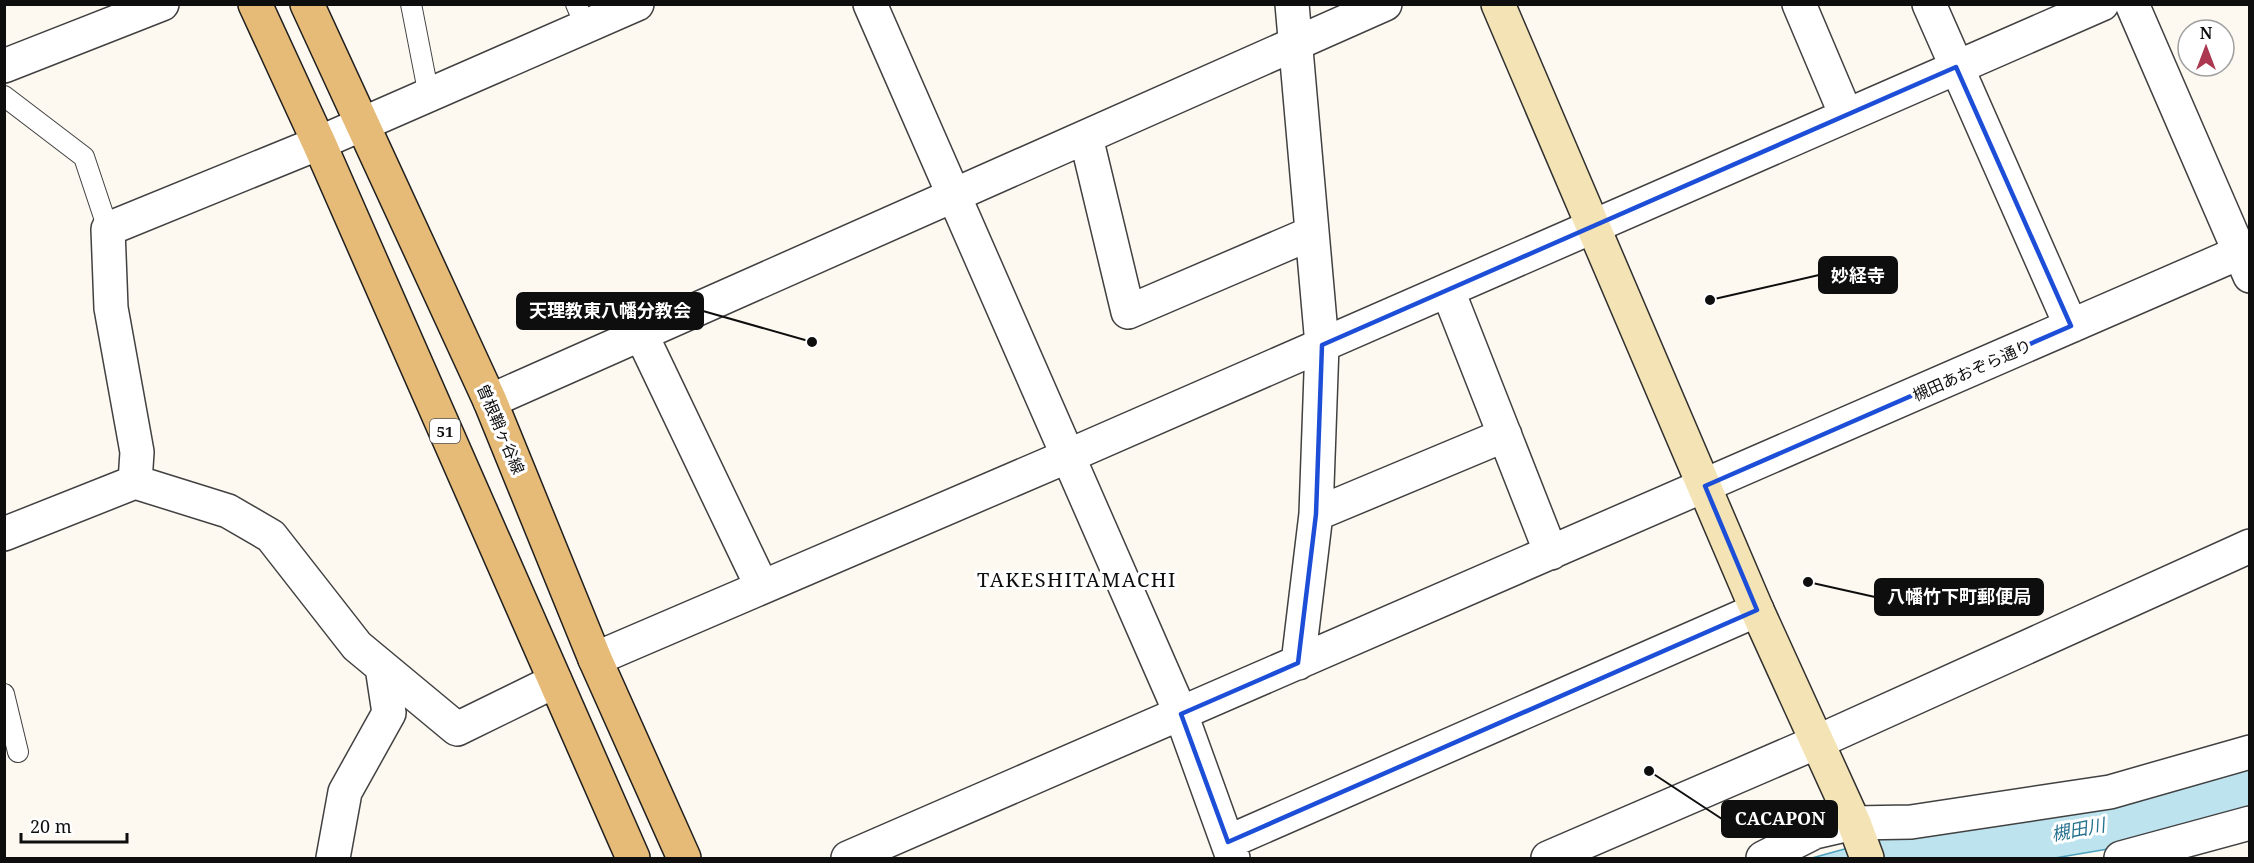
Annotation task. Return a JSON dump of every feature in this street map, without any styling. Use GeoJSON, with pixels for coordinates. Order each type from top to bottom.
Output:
{"type":"FeatureCollection","features":[{"type":"Feature","properties":{"kind":"main road","name":"51"},"geometry":{"type":"LineString","coordinates":[[255,4],[320,143],[633,858]]}},
{"type":"Feature","properties":{"kind":"main road","name":"曽根鞘ヶ谷線"},"geometry":{"type":"LineString","coordinates":[[307,4],[360,125],[490,401],[595,659],[684,858]]}},
{"type":"Feature","properties":{"kind":"street"},"geometry":{"type":"LineString","coordinates":[[4,66],[162,4]]}},
{"type":"Feature","properties":{"kind":"street"},"geometry":{"type":"LineString","coordinates":[[135,482],[137,452],[111,308],[108,229],[429,96],[581,16],[637,4]]}},
{"type":"Feature","properties":{"kind":"street"},"geometry":{"type":"LineString","coordinates":[[870,4],[1181,714],[1230,850],[1757,610]]}},
{"type":"Feature","properties":{"kind":"street"},"geometry":{"type":"LineString","coordinates":[[1292,4],[1322,345],[1316,514],[1298,663]]}},
{"type":"Feature","properties":{"kind":"street"},"geometry":{"type":"LineString","coordinates":[[490,401],[1385,4]]}},
{"type":"Feature","properties":{"kind":"street"},"geometry":{"type":"LineString","coordinates":[[1498,4],[1757,610],[1861,841]]}},
{"type":"Feature","properties":{"kind":"street"},"geometry":{"type":"LineString","coordinates":[[1799,4],[1846,115]]}},
{"type":"Feature","properties":{"kind":"street"},"geometry":{"type":"LineString","coordinates":[[1929,4],[2071,326]]}},
{"type":"Feature","properties":{"kind":"street"},"geometry":{"type":"LineString","coordinates":[[595,659],[1448,291],[1592,225],[2102,4]]}},
{"type":"Feature","properties":{"kind":"street","name":"槻田あおぞら通り"},"geometry":{"type":"LineString","coordinates":[[848,858],[2071,326],[2246,259],[2132,4]]}},
{"type":"Feature","properties":{"kind":"street"},"geometry":{"type":"LineString","coordinates":[[1086,137],[1128,312],[1312,233]]}},
{"type":"Feature","properties":{"kind":"street"},"geometry":{"type":"LineString","coordinates":[[1448,291],[1551,553]]}},
{"type":"Feature","properties":{"kind":"street"},"geometry":{"type":"LineString","coordinates":[[641,334],[762,588]]}},
{"type":"Feature","properties":{"kind":"street"},"geometry":{"type":"LineString","coordinates":[[1316,514],[1505,435]]}},
{"type":"Feature","properties":{"kind":"street"},"geometry":{"type":"LineString","coordinates":[[4,534],[135,482],[228,511],[271,536],[357,646],[457,729],[555,681]]}},
{"type":"Feature","properties":{"kind":"street"},"geometry":{"type":"LineString","coordinates":[[1548,858],[1817,742],[2250,546]]}},
{"type":"Feature","properties":{"kind":"street"},"geometry":{"type":"LineString","coordinates":[[333,858],[345,792],[389,713],[382,667]]}},
{"type":"Feature","properties":{"kind":"street"},"geometry":{"type":"LineString","coordinates":[[1763,858],[1815,832],[1861,841],[1911,822],[2110,792],[2250,752]]}},
{"type":"Feature","properties":{"kind":"street"},"geometry":{"type":"LineString","coordinates":[[2121,858],[2250,823]]}},
{"type":"Feature","properties":{"kind":"lane"},"geometry":{"type":"LineString","coordinates":[[411,4],[429,96]]}},
{"type":"Feature","properties":{"kind":"lane"},"geometry":{"type":"LineString","coordinates":[[4,96],[84,158],[108,229]]}},
{"type":"Feature","properties":{"kind":"lane"},"geometry":{"type":"LineString","coordinates":[[4,694],[18,752]]}},
{"type":"Feature","properties":{"kind":"highlighted area"},"geometry":{"type":"Polygon","coordinates":[[[1956,67],[2071,326],[1705,486],[1757,610],[1228,842],[1181,714],[1298,663],[1316,514],[1322,345],[1956,67]]]}},
{"type":"Feature","properties":{"kind":"water","name":"槻田川"},"geometry":{"type":"Polygon","coordinates":[[[2249,764],[2249,814],[2114,848],[2055,858],[1812,858],[1888,837],[2249,764]]]}},
{"type":"Feature","properties":{"kind":"place","name":"妙経寺"},"geometry":{"type":"Point","coordinates":[1710,300]}},
{"type":"Feature","properties":{"kind":"place","name":"天理教東八幡分教会"},"geometry":{"type":"Point","coordinates":[812,342]}},
{"type":"Feature","properties":{"kind":"place","name":"八幡竹下町郵便局"},"geometry":{"type":"Point","coordinates":[1808,582]}},
{"type":"Feature","properties":{"kind":"place","name":"CACAPON"},"geometry":{"type":"Point","coordinates":[1649,771]}},
{"type":"Feature","properties":{"kind":"district","name":"TAKESHITAMACHI"},"geometry":{"type":"Point","coordinates":[1077,579]}}]}
